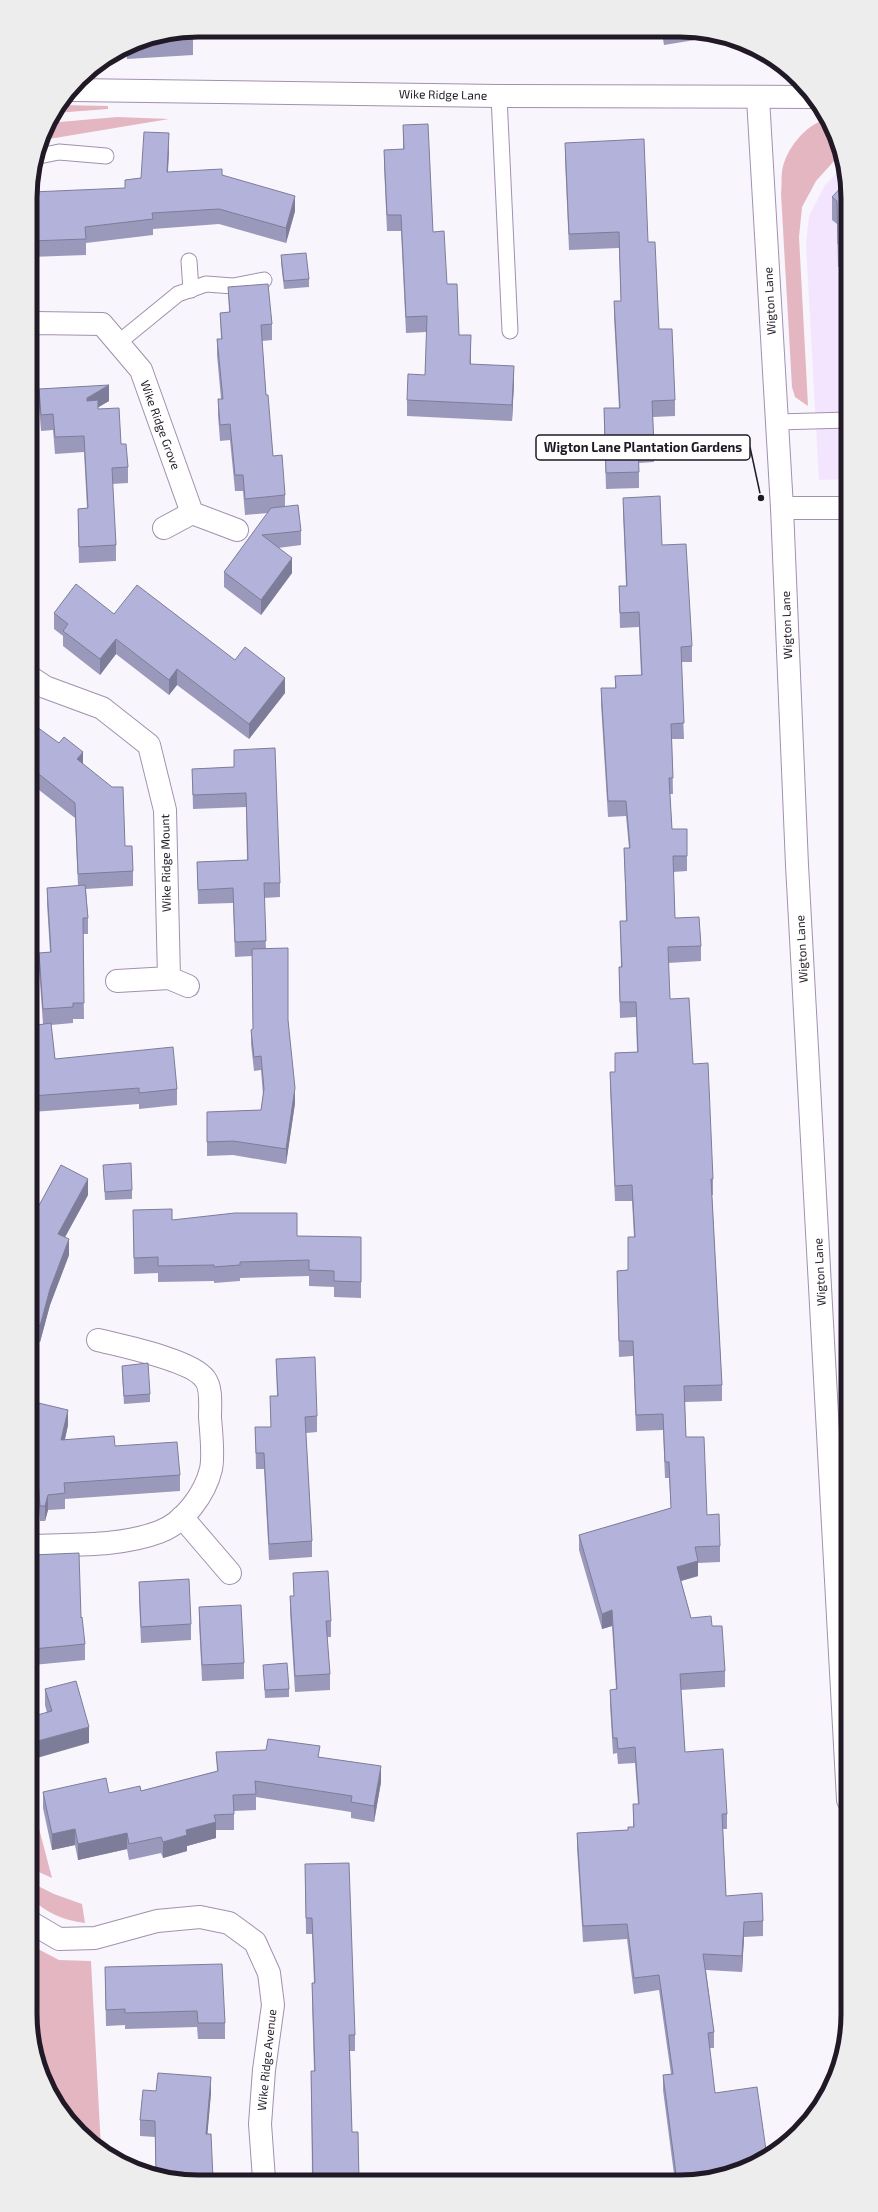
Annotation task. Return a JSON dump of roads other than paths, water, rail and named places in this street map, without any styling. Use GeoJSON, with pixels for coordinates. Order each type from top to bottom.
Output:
{"type":"FeatureCollection","features":[{"type":"Feature","properties":{"kind":"street","name":"Wike Ridge Lane"},"geometry":{"type":"LineString","coordinates":[[79,90],[499,96],[805,97]]}},
{"type":"Feature","properties":{"kind":"street","name":"Wigton Lane"},"geometry":{"type":"LineString","coordinates":[[758,98],[782,508],[797,865],[841,1672]]}},
{"type":"Feature","properties":{"kind":"street","name":"Wike Ridge Grove"},"geometry":{"type":"LineString","coordinates":[[37,323],[102,324],[141,370],[192,513]]}},
{"type":"Feature","properties":{"kind":"street"},"geometry":{"type":"LineString","coordinates":[[782,508],[841,508]]}},
{"type":"Feature","properties":{"kind":"street"},"geometry":{"type":"LineString","coordinates":[[164,528],[192,513],[237,530]]}},
{"type":"Feature","properties":{"kind":"street","name":"Wike Ridge Mount"},"geometry":{"type":"LineString","coordinates":[[37,682],[45,687],[102,708],[149,745],[165,810],[179,982],[117,981]]}},
{"type":"Feature","properties":{"kind":"street"},"geometry":{"type":"LineString","coordinates":[[37,1546],[78,1544],[130,1539],[160,1532],[182,1517],[200,1495],[211,1468],[210,1396],[205,1379],[190,1367],[98,1340]]}},
{"type":"Feature","properties":{"kind":"street"},"geometry":{"type":"LineString","coordinates":[[182,1517],[230,1573]]}},
{"type":"Feature","properties":{"kind":"street","name":"Wike Ridge Avenue"},"geometry":{"type":"LineString","coordinates":[[37,1926],[59,1939],[95,1938],[156,1921],[200,1917],[229,1923],[255,1942],[269,1973],[273,2005],[264,2070],[260,2124],[264,2175]]}},
{"type":"Feature","properties":{"kind":"lane"},"geometry":{"type":"LineString","coordinates":[[499,96],[510,331]]}},
{"type":"Feature","properties":{"kind":"lane"},"geometry":{"type":"LineString","coordinates":[[42,155],[59,152],[106,156]]}},
{"type":"Feature","properties":{"kind":"lane"},"geometry":{"type":"LineString","coordinates":[[189,261],[191,290]]}},
{"type":"Feature","properties":{"kind":"lane"},"geometry":{"type":"LineString","coordinates":[[118,343],[178,294],[206,284],[233,286],[264,280]]}},
{"type":"Feature","properties":{"kind":"lane"},"geometry":{"type":"LineString","coordinates":[[777,422],[841,420]]}},
{"type":"Feature","properties":{"kind":"place","name":"Wigton Lane Plantation Gardens"},"geometry":{"type":"Point","coordinates":[761,498]}}]}
